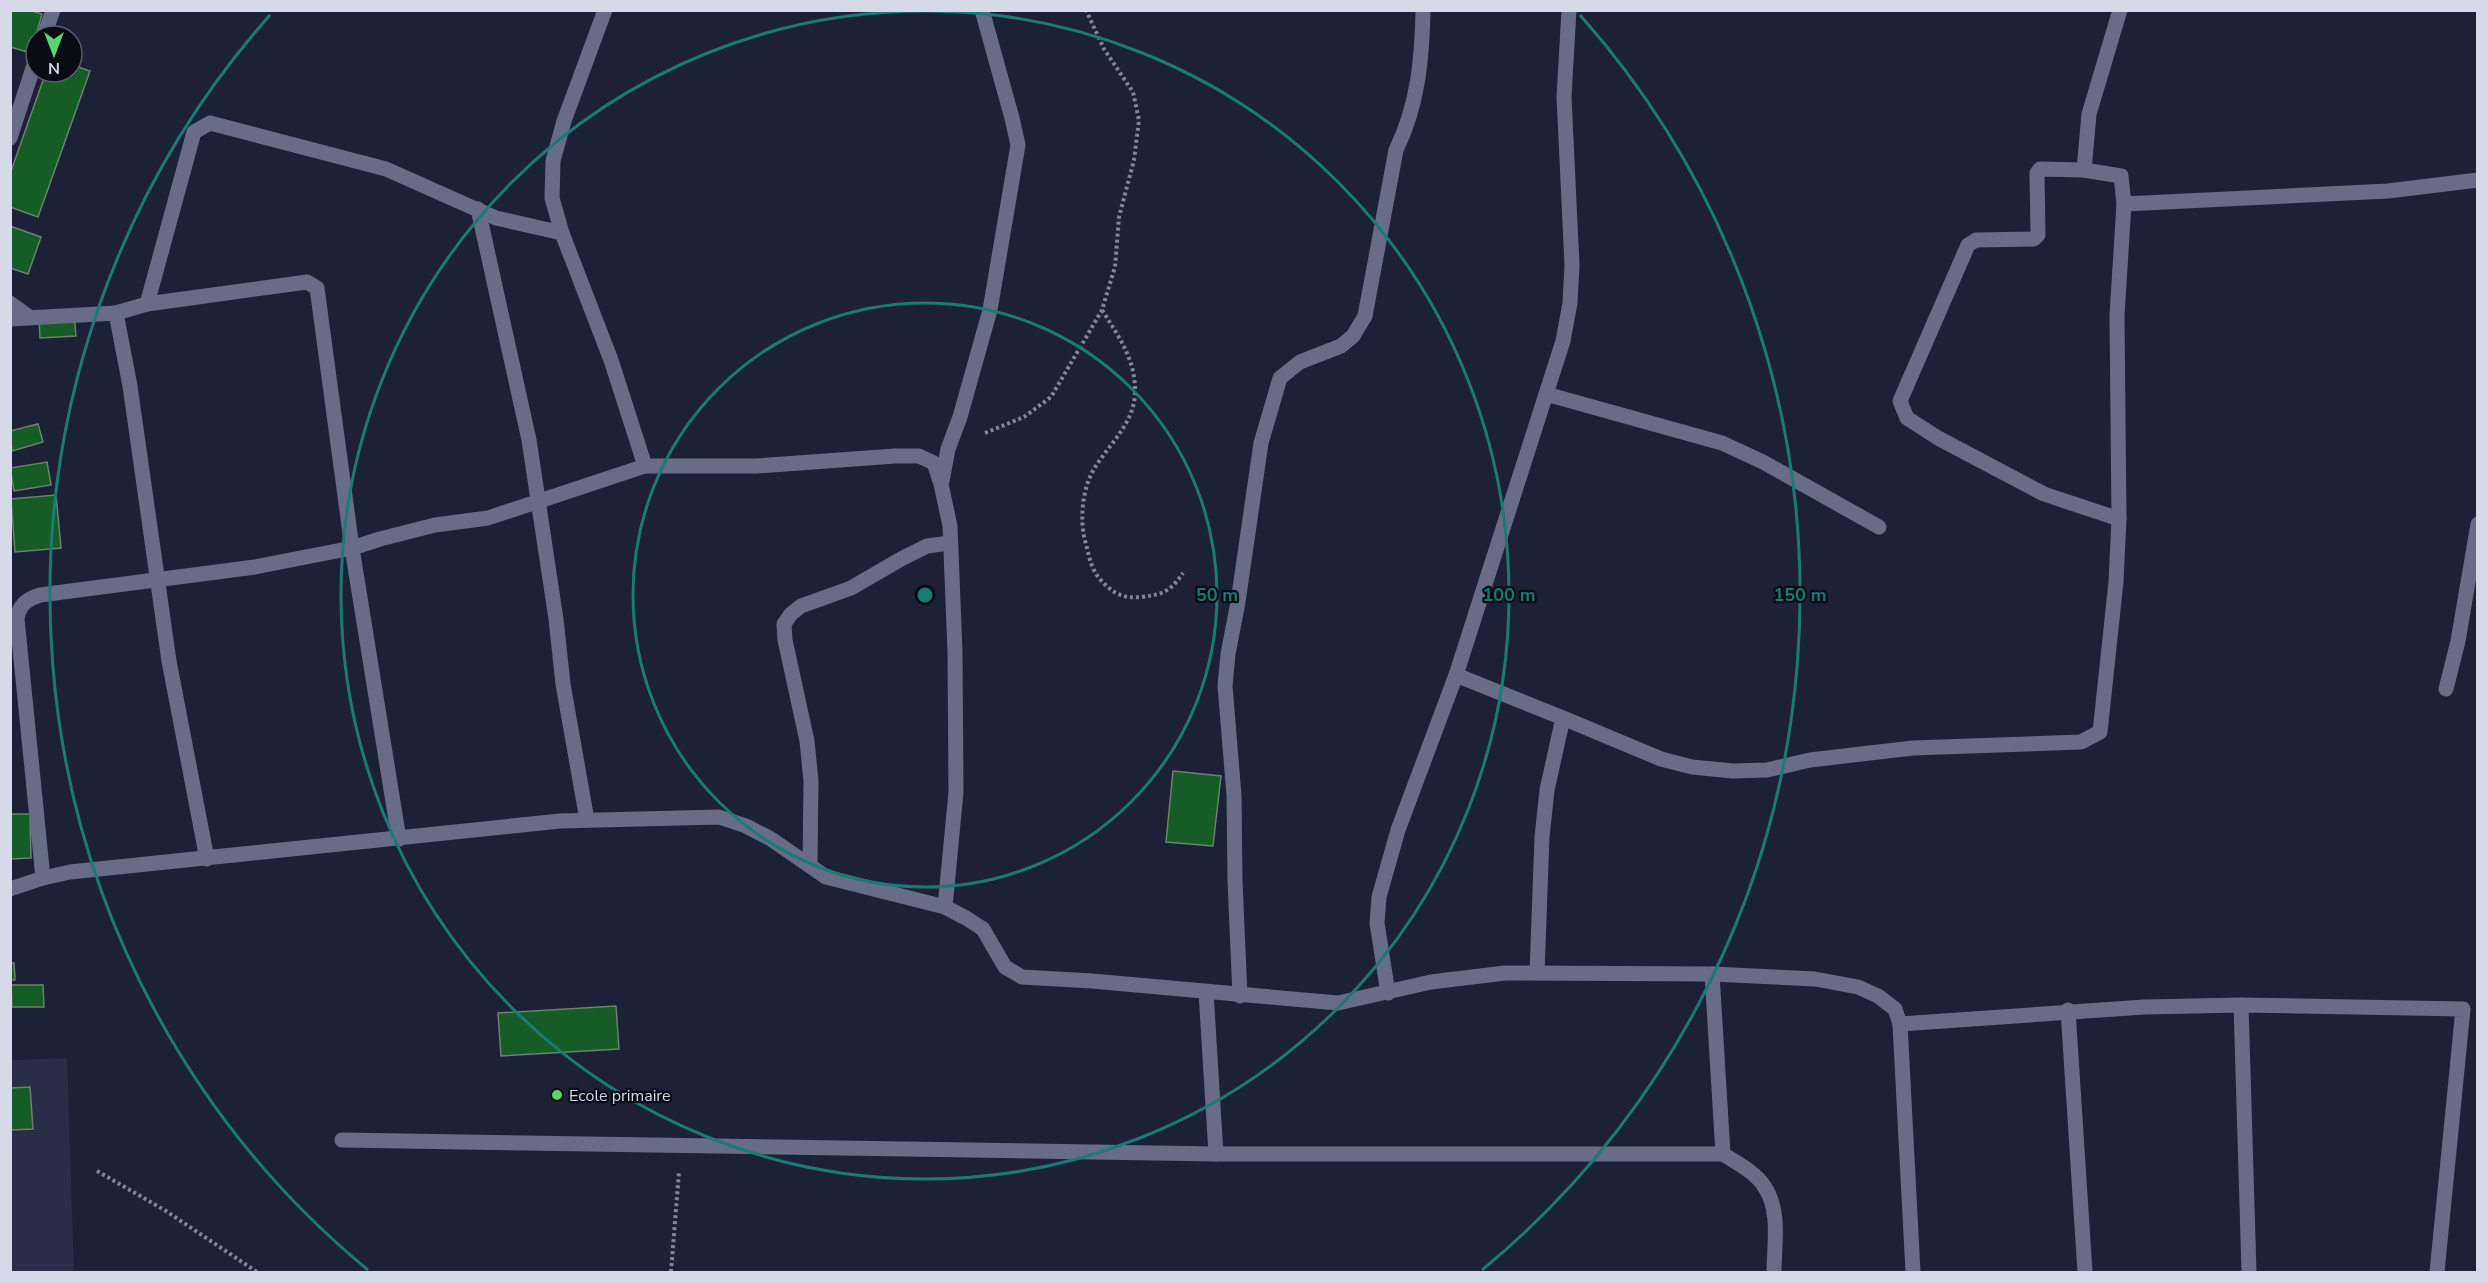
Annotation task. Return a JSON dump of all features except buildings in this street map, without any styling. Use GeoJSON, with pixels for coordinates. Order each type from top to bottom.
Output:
{"type":"FeatureCollection","features":[{"type":"Feature","properties":{"kind":"street"},"geometry":{"type":"LineString","coordinates":[[605,10],[564,122],[553,161],[552,198],[562,233],[611,360],[645,466]]}},
{"type":"Feature","properties":{"kind":"street"},"geometry":{"type":"LineString","coordinates":[[941,484],[948,449],[960,417],[990,310],[1018,145],[982,10]]}},
{"type":"Feature","properties":{"kind":"street"},"geometry":{"type":"LineString","coordinates":[[1240,996],[1234,795],[1225,686],[1261,443],[1280,378],[1300,362],[1341,345],[1353,336],[1365,316],[1396,150],[1408,127],[1422,61],[1423,10]]}},
{"type":"Feature","properties":{"kind":"street"},"geometry":{"type":"LineString","coordinates":[[1388,993],[1377,923],[1379,897],[1398,830],[1456,675],[1563,341],[1570,303],[1572,265],[1564,97],[1569,10]]}},
{"type":"Feature","properties":{"kind":"street"},"geometry":{"type":"LineString","coordinates":[[2084,170],[2090,114],[2120,10]]}},
{"type":"Feature","properties":{"kind":"street"},"geometry":{"type":"LineString","coordinates":[[10,138],[28,84]]}},
{"type":"Feature","properties":{"kind":"street"},"geometry":{"type":"LineString","coordinates":[[147,304],[194,132],[210,123],[386,169],[514,224],[562,233]]}},
{"type":"Feature","properties":{"kind":"street"},"geometry":{"type":"LineString","coordinates":[[1456,675],[1661,759],[1692,767],[1733,771],[1767,770],[1810,760],[1913,748],[2081,742],[2100,732],[2116,582],[2119,519],[2117,315],[2124,204],[2121,176],[2084,170],[2040,169],[2037,173],[2038,235],[2034,239],[1976,240],[1968,245],[1900,401],[1907,418],[1938,438],[2044,494],[2119,519]]}},
{"type":"Feature","properties":{"kind":"street"},"geometry":{"type":"LineString","coordinates":[[2124,204],[2388,191],[2478,180]]}},
{"type":"Feature","properties":{"kind":"street"},"geometry":{"type":"LineString","coordinates":[[478,209],[530,440],[563,684],[587,820]]}},
{"type":"Feature","properties":{"kind":"street"},"geometry":{"type":"LineString","coordinates":[[10,319],[28,316],[116,313],[147,304],[307,282],[315,285],[352,548],[399,839]]}},
{"type":"Feature","properties":{"kind":"street"},"geometry":{"type":"LineString","coordinates":[[10,303],[28,316]]}},
{"type":"Feature","properties":{"kind":"street"},"geometry":{"type":"LineString","coordinates":[[116,313],[130,386],[169,661],[207,859]]}},
{"type":"Feature","properties":{"kind":"street"},"geometry":{"type":"LineString","coordinates":[[1546,394],[1722,443],[1763,462],[1879,527]]}},
{"type":"Feature","properties":{"kind":"street"},"geometry":{"type":"LineString","coordinates":[[43,878],[18,612],[28,598],[255,567],[352,548],[380,538],[435,525],[488,518],[645,466],[757,466],[918,456],[934,463],[950,526],[957,764],[945,907]]}},
{"type":"Feature","properties":{"kind":"street"},"geometry":{"type":"LineString","coordinates":[[2445,689],[2458,641],[2478,524]]}},
{"type":"Feature","properties":{"kind":"street"},"geometry":{"type":"LineString","coordinates":[[810,865],[811,781],[807,741],[784,624],[801,606],[851,588],[927,546],[950,543]]}},
{"type":"Feature","properties":{"kind":"street"},"geometry":{"type":"LineString","coordinates":[[1537,973],[1542,837],[1547,790],[1563,718]]}},
{"type":"Feature","properties":{"kind":"street"},"geometry":{"type":"LineString","coordinates":[[10,889],[70,872],[587,820],[719,817],[746,826],[771,839],[826,877],[945,907],[983,929],[1005,967],[1022,977],[1338,1003],[1431,982],[1505,973],[1713,974],[1815,980],[1858,987],[1878,996],[1895,1008],[1900,1024],[1912,1272]]}},
{"type":"Feature","properties":{"kind":"street"},"geometry":{"type":"LineString","coordinates":[[1713,974],[1723,1154]]}},
{"type":"Feature","properties":{"kind":"street"},"geometry":{"type":"LineString","coordinates":[[1206,992],[1216,1154]]}},
{"type":"Feature","properties":{"kind":"street"},"geometry":{"type":"LineString","coordinates":[[1900,1024],[2068,1010],[2241,1005],[2470,1010],[2437,1272]]}},
{"type":"Feature","properties":{"kind":"street"},"geometry":{"type":"LineString","coordinates":[[2241,1005],[2249,1272]]}},
{"type":"Feature","properties":{"kind":"street"},"geometry":{"type":"LineString","coordinates":[[2068,1010],[2085,1272]]}},
{"type":"Feature","properties":{"kind":"street"},"geometry":{"type":"LineString","coordinates":[[342,1140],[1216,1154],[1723,1154],[1742,1166],[1764,1185],[1775,1212],[1774,1272]]}},
{"type":"Feature","properties":{"kind":"path"},"geometry":{"type":"LineString","coordinates":[[948,449],[1024,417],[1051,397],[1102,310],[1115,267],[1119,217],[1134,160],[1139,120],[1133,92],[1104,49],[1086,10]]}},
{"type":"Feature","properties":{"kind":"path"},"geometry":{"type":"LineString","coordinates":[[1102,310],[1124,344],[1135,371],[1135,396],[1129,419],[1087,484],[1083,510],[1083,535],[1094,572],[1112,592],[1133,598],[1158,595],[1170,590],[1183,573]]}},
{"type":"Feature","properties":{"kind":"path"},"geometry":{"type":"LineString","coordinates":[[671,1272],[675,1201],[682,1145]]}},
{"type":"Feature","properties":{"kind":"path"},"geometry":{"type":"LineString","coordinates":[[97,1171],[166,1211],[257,1272]]}},
{"type":"Feature","properties":{"kind":"shaded area"},"geometry":{"type":"Polygon","coordinates":[[[67,1058],[74,1272],[11,1272],[10,1060],[67,1058]]]}},
{"type":"Feature","properties":{"kind":"place","name":"Ecole primaire"},"geometry":{"type":"Point","coordinates":[557,1095]}}]}
